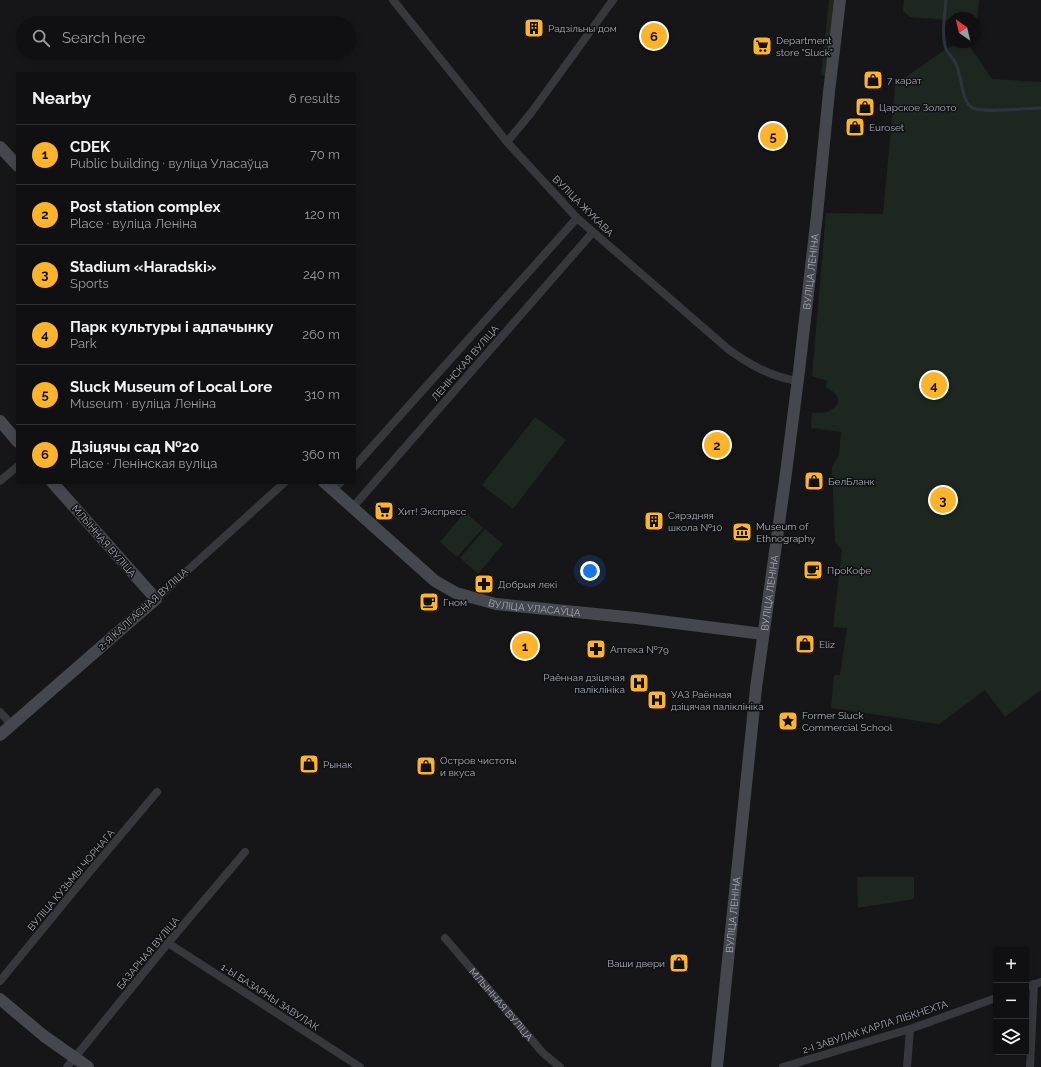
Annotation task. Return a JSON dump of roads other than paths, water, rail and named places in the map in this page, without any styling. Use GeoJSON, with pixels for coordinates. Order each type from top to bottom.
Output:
{"type":"FeatureCollection","features":[{"type":"Feature","properties":{"kind":"main road","name":"ВУЛІЦА ЛЕНІНА"},"geometry":{"type":"LineString","coordinates":[[717,1067],[755,694],[786,473],[817,215],[840,0]]}},
{"type":"Feature","properties":{"kind":"main road"},"geometry":{"type":"LineString","coordinates":[[0,146],[16,164]]}},
{"type":"Feature","properties":{"kind":"main road"},"geometry":{"type":"LineString","coordinates":[[0,421],[16,440]]}},
{"type":"Feature","properties":{"kind":"main road","name":"МЛЫННАЯ ВУЛІЦА"},"geometry":{"type":"LineString","coordinates":[[54,484],[156,599]]}},
{"type":"Feature","properties":{"kind":"main road","name":"ВУЛІЦА УЛАСАЎЦА"},"geometry":{"type":"LineString","coordinates":[[337,486],[353,507],[435,581],[456,594],[496,604],[636,618],[763,634]]}},
{"type":"Feature","properties":{"kind":"main road","name":"2-Я КАЛГАСНАЯ ВУЛІЦА"},"geometry":{"type":"LineString","coordinates":[[0,735],[156,599]]}},
{"type":"Feature","properties":{"kind":"main road"},"geometry":{"type":"LineString","coordinates":[[0,999],[44,1036],[70,1063],[88,1067]]}},
{"type":"Feature","properties":{"kind":"street","name":"ВУЛІЦА ЖУКАВА"},"geometry":{"type":"LineString","coordinates":[[393,0],[507,142],[577,218],[728,349],[749,364],[763,371],[781,378],[797,380]]}},
{"type":"Feature","properties":{"kind":"street"},"geometry":{"type":"LineString","coordinates":[[507,142],[531,113],[613,0]]}},
{"type":"Feature","properties":{"kind":"street","name":"ЛЕНІНСКАЯ ВУЛІЦА"},"geometry":{"type":"LineString","coordinates":[[356,465],[577,218]]}},
{"type":"Feature","properties":{"kind":"street","name":"ЛЕНІНСКАЯ ВУЛІЦА"},"geometry":{"type":"LineString","coordinates":[[353,507],[592,232]]}},
{"type":"Feature","properties":{"kind":"street"},"geometry":{"type":"LineString","coordinates":[[0,481],[16,468]]}},
{"type":"Feature","properties":{"kind":"street","name":"2-Я КАЛГАСНАЯ ВУЛІЦА"},"geometry":{"type":"LineString","coordinates":[[156,599],[283,484]]}},
{"type":"Feature","properties":{"kind":"street"},"geometry":{"type":"LineString","coordinates":[[0,712],[12,725]]}},
{"type":"Feature","properties":{"kind":"street","name":"ВУЛІЦА КУЗЬМЫ ЧОРНАГА"},"geometry":{"type":"LineString","coordinates":[[0,981],[157,792]]}},
{"type":"Feature","properties":{"kind":"street","name":"БАЗАРНАЯ ВУЛІЦА"},"geometry":{"type":"LineString","coordinates":[[70,1063],[245,852]]}},
{"type":"Feature","properties":{"kind":"street","name":"МЛЫННАЯ ВУЛІЦА"},"geometry":{"type":"LineString","coordinates":[[445,938],[543,1053],[560,1067]]}},
{"type":"Feature","properties":{"kind":"street","name":"1-Ы БАЗАРНЫ ЗАВУЛАК"},"geometry":{"type":"LineString","coordinates":[[168,943],[360,1067]]}},
{"type":"Feature","properties":{"kind":"street"},"geometry":{"type":"LineString","coordinates":[[1030,1067],[1034,984]]}},
{"type":"Feature","properties":{"kind":"street","name":"2-І ЗАВУЛАК КАРЛА ЛІБКНЕХТА"},"geometry":{"type":"LineString","coordinates":[[783,1067],[910,1029],[993,999]]}},
{"type":"Feature","properties":{"kind":"street"},"geometry":{"type":"LineString","coordinates":[[907,1067],[910,1029]]}},
{"type":"Feature","properties":{"kind":"waterway"},"geometry":{"type":"LineString","coordinates":[[946,0],[944,24],[946,49],[955,62],[965,99],[971,107],[984,110],[1041,108]]}},
{"type":"Feature","properties":{"kind":"place","name":"Радзільны дом"},"geometry":{"type":"Point","coordinates":[534,28]}},
{"type":"Feature","properties":{"kind":"place","name":"Дзіцячы сад №20"},"geometry":{"type":"Point","coordinates":[654,36]}},
{"type":"Feature","properties":{"kind":"place","name":"Department store \"Sluck\""},"geometry":{"type":"Point","coordinates":[762,46]}},
{"type":"Feature","properties":{"kind":"place","name":"7 карат"},"geometry":{"type":"Point","coordinates":[873,80]}},
{"type":"Feature","properties":{"kind":"place","name":"Царское Золото"},"geometry":{"type":"Point","coordinates":[865,107]}},
{"type":"Feature","properties":{"kind":"place","name":"Euroset"},"geometry":{"type":"Point","coordinates":[855,127]}},
{"type":"Feature","properties":{"kind":"place","name":"Sluck Museum of Local Lore"},"geometry":{"type":"Point","coordinates":[773,136]}},
{"type":"Feature","properties":{"kind":"place","name":"Парк культуры і адпачынку"},"geometry":{"type":"Point","coordinates":[934,385]}},
{"type":"Feature","properties":{"kind":"place","name":"Post station complex"},"geometry":{"type":"Point","coordinates":[717,445]}},
{"type":"Feature","properties":{"kind":"place","name":"БелБланк"},"geometry":{"type":"Point","coordinates":[814,481]}},
{"type":"Feature","properties":{"kind":"place","name":"Stadium «Haradski»"},"geometry":{"type":"Point","coordinates":[943,500]}},
{"type":"Feature","properties":{"kind":"place","name":"Хит! Экспресс"},"geometry":{"type":"Point","coordinates":[384,511]}},
{"type":"Feature","properties":{"kind":"place","name":"Сярэдняя школа №10"},"geometry":{"type":"Point","coordinates":[654,521]}},
{"type":"Feature","properties":{"kind":"place","name":"Museum of Ethnography"},"geometry":{"type":"Point","coordinates":[742,532]}},
{"type":"Feature","properties":{"kind":"place","name":"ПроКофе"},"geometry":{"type":"Point","coordinates":[813,570]}},
{"type":"Feature","properties":{"kind":"place","name":"Добрыя лекі"},"geometry":{"type":"Point","coordinates":[484,584]}},
{"type":"Feature","properties":{"kind":"place","name":"Гном"},"geometry":{"type":"Point","coordinates":[429,602]}},
{"type":"Feature","properties":{"kind":"place","name":"Eliz"},"geometry":{"type":"Point","coordinates":[805,644]}},
{"type":"Feature","properties":{"kind":"place","name":"CDEK"},"geometry":{"type":"Point","coordinates":[525,646]}},
{"type":"Feature","properties":{"kind":"place","name":"Аптека №79"},"geometry":{"type":"Point","coordinates":[596,649]}},
{"type":"Feature","properties":{"kind":"place","name":"Раённая дзіцячая паліклініка"},"geometry":{"type":"Point","coordinates":[639,683]}},
{"type":"Feature","properties":{"kind":"place","name":"УАЗ Раённая дзіцячая паліклініка"},"geometry":{"type":"Point","coordinates":[657,700]}},
{"type":"Feature","properties":{"kind":"place","name":"Former Sluck Commercial School"},"geometry":{"type":"Point","coordinates":[788,721]}},
{"type":"Feature","properties":{"kind":"place","name":"Рынак"},"geometry":{"type":"Point","coordinates":[309,764]}},
{"type":"Feature","properties":{"kind":"place","name":"Остров чистоты и вкуса"},"geometry":{"type":"Point","coordinates":[426,766]}},
{"type":"Feature","properties":{"kind":"place","name":"Ваши двери"},"geometry":{"type":"Point","coordinates":[679,963]}}]}
